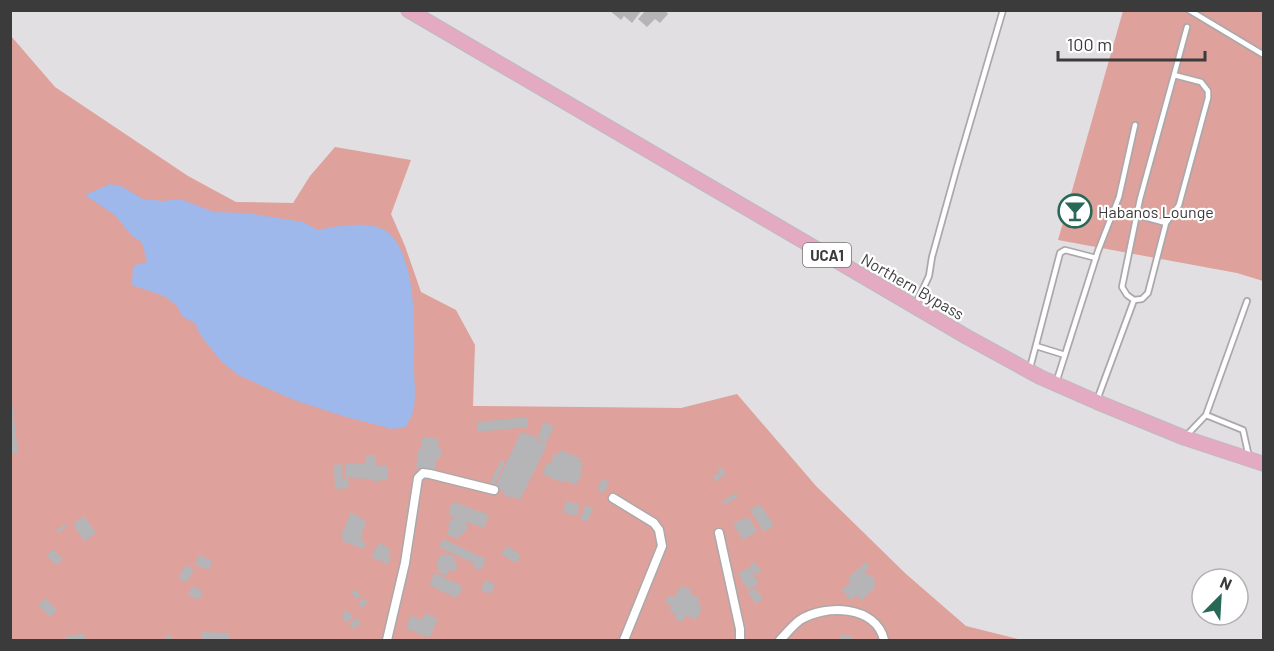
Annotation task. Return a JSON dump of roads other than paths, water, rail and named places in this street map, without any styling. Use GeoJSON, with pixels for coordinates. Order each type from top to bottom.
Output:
{"type":"FeatureCollection","features":[{"type":"Feature","properties":{"kind":"main road","name":"Northern Bypass"},"geometry":{"type":"LineString","coordinates":[[408,10],[915,307],[1029,371],[1185,438],[1263,464]]}},
{"type":"Feature","properties":{"kind":"street"},"geometry":{"type":"LineString","coordinates":[[387,640],[405,563],[418,478],[423,473],[430,474],[494,490]]}},
{"type":"Feature","properties":{"kind":"street"},"geometry":{"type":"LineString","coordinates":[[613,498],[654,523],[659,530],[662,546],[624,640]]}},
{"type":"Feature","properties":{"kind":"street"},"geometry":{"type":"LineString","coordinates":[[719,533],[740,629],[740,640]]}},
{"type":"Feature","properties":{"kind":"street"},"geometry":{"type":"LineString","coordinates":[[780,640],[799,620],[823,610],[857,612],[873,622],[884,640]]}},
{"type":"Feature","properties":{"kind":"lane"},"geometry":{"type":"LineString","coordinates":[[915,307],[928,276],[1003,10]]}},
{"type":"Feature","properties":{"kind":"lane"},"geometry":{"type":"LineString","coordinates":[[1189,10],[1263,55]]}},
{"type":"Feature","properties":{"kind":"lane"},"geometry":{"type":"LineString","coordinates":[[1174,75],[1201,82],[1209,91],[1208,98],[1179,205],[1166,223],[1148,293],[1142,299],[1134,300],[1127,296],[1122,287],[1137,214],[1174,75],[1187,27]]}},
{"type":"Feature","properties":{"kind":"lane"},"geometry":{"type":"LineString","coordinates":[[1056,384],[1096,258],[1119,197],[1135,125]]}},
{"type":"Feature","properties":{"kind":"lane"},"geometry":{"type":"LineString","coordinates":[[1137,214],[1166,223]]}},
{"type":"Feature","properties":{"kind":"lane"},"geometry":{"type":"LineString","coordinates":[[1029,371],[1060,253],[1065,250],[1096,258]]}},
{"type":"Feature","properties":{"kind":"lane"},"geometry":{"type":"LineString","coordinates":[[1097,402],[1134,300]]}},
{"type":"Feature","properties":{"kind":"lane"},"geometry":{"type":"LineString","coordinates":[[1185,438],[1206,415],[1246,301]]}},
{"type":"Feature","properties":{"kind":"lane"},"geometry":{"type":"LineString","coordinates":[[1036,346],[1065,355]]}},
{"type":"Feature","properties":{"kind":"lane"},"geometry":{"type":"LineString","coordinates":[[1206,415],[1243,430],[1249,459]]}},
{"type":"Feature","properties":{"kind":"water"},"geometry":{"type":"Polygon","coordinates":[[[110,184],[121,186],[143,199],[162,201],[180,199],[214,212],[247,213],[303,222],[318,230],[345,226],[375,226],[390,234],[406,262],[414,317],[415,396],[413,411],[406,427],[393,429],[346,417],[294,400],[238,375],[221,361],[201,336],[195,323],[183,317],[176,305],[164,296],[132,285],[133,266],[147,262],[142,243],[130,234],[116,216],[85,195],[110,184]]]}},
{"type":"Feature","properties":{"kind":"place","name":"Habanos Lounge"},"geometry":{"type":"Point","coordinates":[1075,211]}}]}
